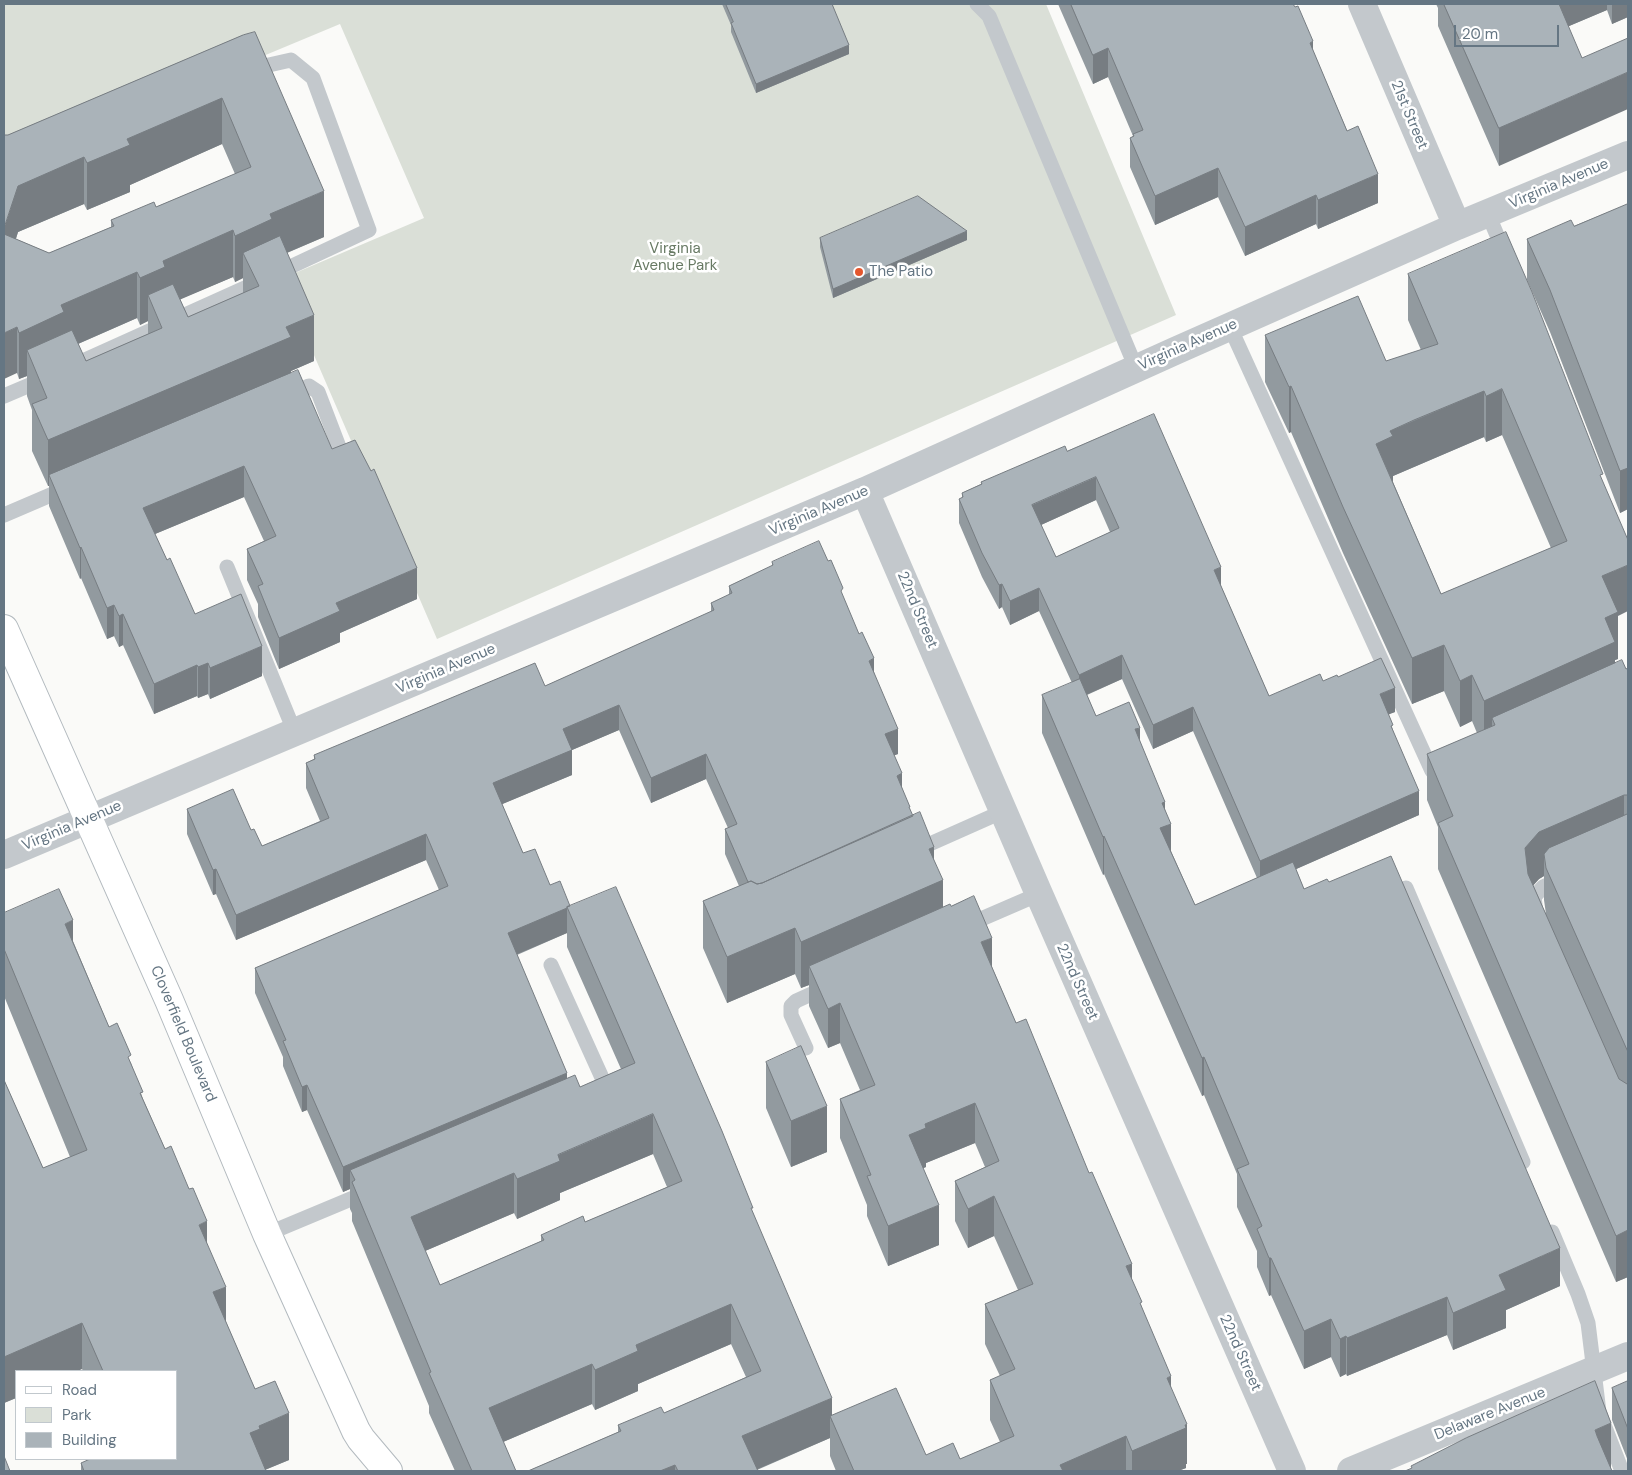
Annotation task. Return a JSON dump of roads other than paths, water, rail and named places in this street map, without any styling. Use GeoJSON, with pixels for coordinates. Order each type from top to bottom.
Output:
{"type":"FeatureCollection","features":[{"type":"Feature","properties":{"kind":"main road","name":"Cloverfield Boulevard"},"geometry":{"type":"LineString","coordinates":[[4,629],[169,1000],[268,1234],[360,1439],[367,1471]]}},
{"type":"Feature","properties":{"kind":"main road","name":"Cloverfield Boulevard"},"geometry":{"type":"LineString","coordinates":[[360,1439],[388,1471]]}},
{"type":"Feature","properties":{"kind":"street","name":"21st Street"},"geometry":{"type":"LineString","coordinates":[[1362,4],[1457,226]]}},
{"type":"Feature","properties":{"kind":"street","name":"Virginia Avenue"},"geometry":{"type":"LineString","coordinates":[[4,855],[865,491],[1136,368],[1457,226],[1628,155]]}},
{"type":"Feature","properties":{"kind":"street","name":"22nd Street"},"geometry":{"type":"LineString","coordinates":[[865,491],[1292,1471]]}},
{"type":"Feature","properties":{"kind":"street","name":"Delaware Avenue"},"geometry":{"type":"LineString","coordinates":[[1351,1471],[1628,1356]]}},
{"type":"Feature","properties":{"kind":"lane"},"geometry":{"type":"LineString","coordinates":[[977,4],[989,16],[1136,368]]}},
{"type":"Feature","properties":{"kind":"lane"},"geometry":{"type":"LineString","coordinates":[[4,396],[369,230],[313,78],[291,60],[240,72]]}},
{"type":"Feature","properties":{"kind":"lane"},"geometry":{"type":"LineString","coordinates":[[1488,214],[1510,266]]}},
{"type":"Feature","properties":{"kind":"lane"},"geometry":{"type":"LineString","coordinates":[[1230,327],[1432,771],[1447,774],[1456,770]]}},
{"type":"Feature","properties":{"kind":"lane"},"geometry":{"type":"LineString","coordinates":[[273,401],[309,386],[318,392],[344,460]]}},
{"type":"Feature","properties":{"kind":"lane"},"geometry":{"type":"LineString","coordinates":[[4,515],[84,481]]}},
{"type":"Feature","properties":{"kind":"lane"},"geometry":{"type":"LineString","coordinates":[[227,567],[295,733]]}},
{"type":"Feature","properties":{"kind":"lane"},"geometry":{"type":"LineString","coordinates":[[903,856],[1004,811]]}},
{"type":"Feature","properties":{"kind":"lane"},"geometry":{"type":"LineString","coordinates":[[1541,926],[1537,917],[1534,897],[1543,886],[1577,872]]}},
{"type":"Feature","properties":{"kind":"lane"},"geometry":{"type":"LineString","coordinates":[[1406,888],[1530,1179]]}},
{"type":"Feature","properties":{"kind":"lane"},"geometry":{"type":"LineString","coordinates":[[950,932],[1039,894]]}},
{"type":"Feature","properties":{"kind":"lane"},"geometry":{"type":"LineString","coordinates":[[551,965],[608,1091],[590,1098]]}},
{"type":"Feature","properties":{"kind":"lane"},"geometry":{"type":"LineString","coordinates":[[806,1048],[791,1015],[791,1006],[796,1001],[838,982]]}},
{"type":"Feature","properties":{"kind":"lane"},"geometry":{"type":"LineString","coordinates":[[268,1234],[383,1185]]}},
{"type":"Feature","properties":{"kind":"lane"},"geometry":{"type":"LineString","coordinates":[[1545,1215],[1588,1323],[1600,1412],[1622,1471]]}},
{"type":"Feature","properties":{"kind":"place","name":"The Patio"},"geometry":{"type":"Point","coordinates":[859,272]}},
{"type":"Feature","properties":{"kind":"park label","name":"Virginia Avenue Park"},"geometry":{"type":"Point","coordinates":[675,258]}}]}
